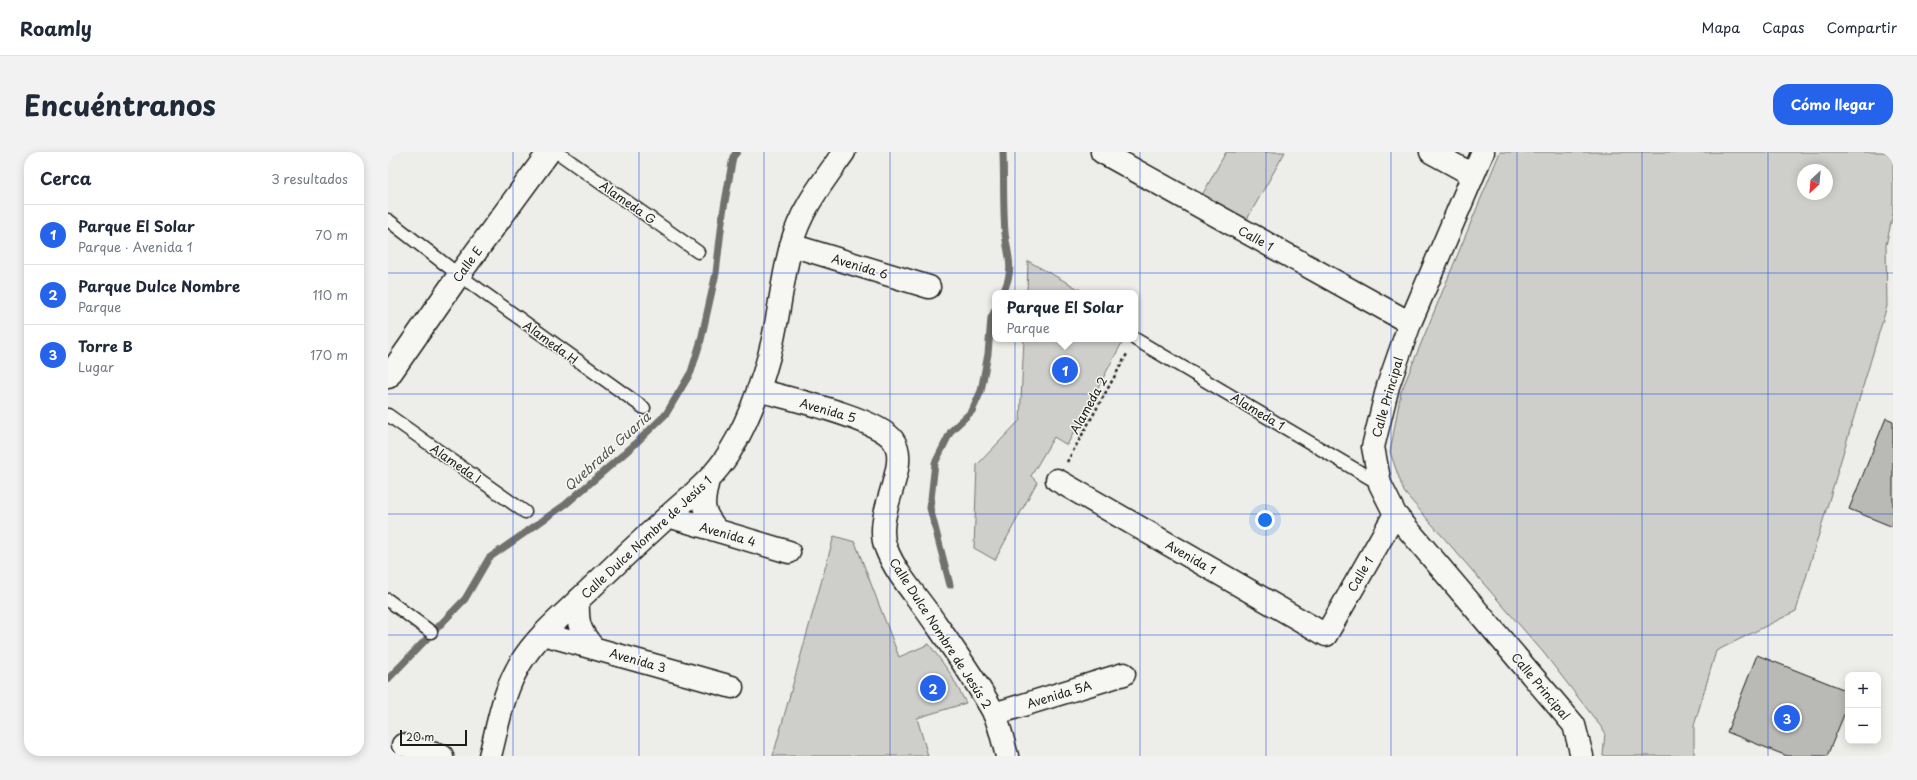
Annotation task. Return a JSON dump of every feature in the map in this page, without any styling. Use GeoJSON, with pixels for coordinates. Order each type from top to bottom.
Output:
{"type":"FeatureCollection","features":[{"type":"Feature","properties":{"kind":"street","name":"Calle E"},"geometry":{"type":"LineString","coordinates":[[388,377],[459,275],[549,152]]}},
{"type":"Feature","properties":{"kind":"street","name":"Calle Dulce Nombre de Jesús 1"},"geometry":{"type":"LineString","coordinates":[[490,756],[514,673],[527,652],[578,600],[708,480],[729,453],[746,422],[758,390],[775,331],[791,245],[806,206],[844,152]]}},
{"type":"Feature","properties":{"kind":"street","name":"Calle 1"},"geometry":{"type":"LineString","coordinates":[[1102,152],[1410,323]]}},
{"type":"Feature","properties":{"kind":"street"},"geometry":{"type":"LineString","coordinates":[[1431,152],[1473,175]]}},
{"type":"Feature","properties":{"kind":"street","name":"Calle Principal"},"geometry":{"type":"LineString","coordinates":[[1483,152],[1410,323],[1388,386],[1373,447],[1380,484],[1395,514],[1574,725],[1582,756]]}},
{"type":"Feature","properties":{"kind":"street","name":"Avenida 6"},"geometry":{"type":"LineString","coordinates":[[791,245],[929,287]]}},
{"type":"Feature","properties":{"kind":"street","name":"Avenida 5"},"geometry":{"type":"LineString","coordinates":[[758,390],[861,420],[882,430],[893,440]]}},
{"type":"Feature","properties":{"kind":"street","name":"Calle Dulce Nombre de Jesús 2"},"geometry":{"type":"LineString","coordinates":[[893,440],[899,461],[884,513],[883,531],[885,547],[895,567],[942,632],[994,714],[1007,756]]}},
{"type":"Feature","properties":{"kind":"street"},"geometry":{"type":"LineString","coordinates":[[708,480],[703,500],[704,510],[707,519],[718,531]]}},
{"type":"Feature","properties":{"kind":"street","name":"Avenida 1"},"geometry":{"type":"LineString","coordinates":[[1057,480],[1326,635]]}},
{"type":"Feature","properties":{"kind":"street","name":"Calle 1"},"geometry":{"type":"LineString","coordinates":[[1326,635],[1395,514]]}},
{"type":"Feature","properties":{"kind":"street","name":"Avenida 4"},"geometry":{"type":"LineString","coordinates":[[668,516],[789,552]]}},
{"type":"Feature","properties":{"kind":"street"},"geometry":{"type":"LineString","coordinates":[[578,600],[577,618],[579,627],[594,648]]}},
{"type":"Feature","properties":{"kind":"street","name":"Avenida 3"},"geometry":{"type":"LineString","coordinates":[[543,634],[732,688]]}},
{"type":"Feature","properties":{"kind":"street","name":"Avenida 5A"},"geometry":{"type":"LineString","coordinates":[[994,714],[1124,674]]}},
{"type":"Feature","properties":{"kind":"street"},"geometry":{"type":"LineString","coordinates":[[403,745],[442,756]]}},
{"type":"Feature","properties":{"kind":"lane","name":"Alameda G"},"geometry":{"type":"LineString","coordinates":[[557,152],[698,252]]}},
{"type":"Feature","properties":{"kind":"lane","name":"Alameda H"},"geometry":{"type":"LineString","coordinates":[[388,220],[459,275],[644,408]]}},
{"type":"Feature","properties":{"kind":"lane","name":"Alameda 1"},"geometry":{"type":"LineString","coordinates":[[1138,341],[1380,484]]}},
{"type":"Feature","properties":{"kind":"lane","name":"Alameda I"},"geometry":{"type":"LineString","coordinates":[[388,414],[525,512]]}},
{"type":"Feature","properties":{"kind":"lane"},"geometry":{"type":"LineString","coordinates":[[388,600],[431,632]]}},
{"type":"Feature","properties":{"kind":"path","name":"Alameda 2"},"geometry":{"type":"LineString","coordinates":[[1057,480],[1133,342]]}},
{"type":"Feature","properties":{"kind":"shaded area"},"geometry":{"type":"Polygon","coordinates":[[[1226,152],[1285,152],[1246,221],[1201,197],[1226,152]]]}},
{"type":"Feature","properties":{"kind":"shaded area"},"geometry":{"type":"Polygon","coordinates":[[[1500,152],[1893,152],[1893,214],[1886,245],[1887,306],[1796,611],[1716,651],[1694,726],[1694,756],[1603,756],[1605,732],[1543,652],[1404,492],[1390,452],[1401,392],[1500,152]]]}},
{"type":"Feature","properties":{"kind":"shaded area"},"geometry":{"type":"Polygon","coordinates":[[[1028,261],[1081,290],[1027,290],[1028,261]]]}},
{"type":"Feature","properties":{"kind":"shaded area"},"geometry":{"type":"Polygon","coordinates":[[[1024,342],[1122,342],[1067,445],[1054,437],[1031,476],[1037,482],[995,560],[974,548],[977,465],[1020,420],[1024,342]]]}},
{"type":"Feature","properties":{"kind":"shaded area"},"geometry":{"type":"Polygon","coordinates":[[[834,536],[855,542],[899,657],[929,644],[950,673],[966,703],[917,718],[928,756],[773,756],[834,536]]]}},
{"type":"Feature","properties":{"kind":"building"},"geometry":{"type":"Polygon","coordinates":[[[1886,418],[1893,421],[1893,527],[1849,509],[1886,418]]]}},
{"type":"Feature","properties":{"kind":"building"},"geometry":{"type":"Polygon","coordinates":[[[1757,655],[1845,690],[1845,712],[1827,756],[1787,756],[1727,732],[1757,655]]]}},
{"type":"Feature","properties":{"kind":"waterway","name":"Quebrada Guaria"},"geometry":{"type":"LineString","coordinates":[[388,679],[465,599],[489,558],[566,504],[633,446],[666,414],[691,372],[701,340],[716,273],[723,213],[733,157],[737,152]]}},
{"type":"Feature","properties":{"kind":"waterway"},"geometry":{"type":"LineString","coordinates":[[1003,152],[1004,223],[1010,263],[1009,276],[1004,290]]}},
{"type":"Feature","properties":{"kind":"waterway"},"geometry":{"type":"LineString","coordinates":[[950,585],[930,508],[935,463],[951,431],[972,411],[981,391],[988,354],[992,316]]}},
{"type":"Feature","properties":{"kind":"place","name":"Parque El Solar"},"geometry":{"type":"Point","coordinates":[1065,370]}},
{"type":"Feature","properties":{"kind":"place","name":"Parque Dulce Nombre"},"geometry":{"type":"Point","coordinates":[933,688]}},
{"type":"Feature","properties":{"kind":"place","name":"Torre B"},"geometry":{"type":"Point","coordinates":[1787,718]}}]}
